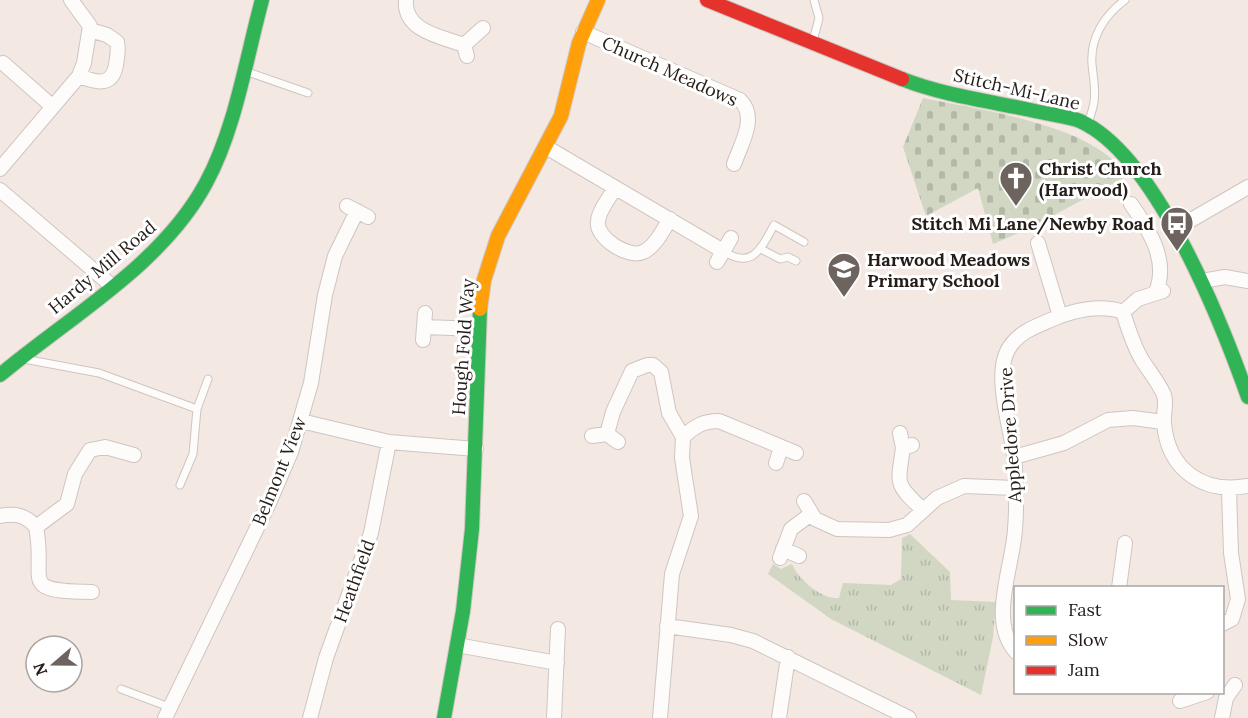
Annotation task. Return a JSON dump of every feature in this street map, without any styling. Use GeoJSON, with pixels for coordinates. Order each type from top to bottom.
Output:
{"type":"FeatureCollection","features":[{"type":"Feature","properties":{"kind":"street"},"geometry":{"type":"LineString","coordinates":[[0,169],[79,76],[90,30],[88,22],[71,0]]}},
{"type":"Feature","properties":{"kind":"street","name":"Hardy Mill Road"},"geometry":{"type":"LineString","coordinates":[[0,375],[112,286],[170,232],[207,182],[223,147],[262,0]]}},
{"type":"Feature","properties":{"kind":"street"},"geometry":{"type":"LineString","coordinates":[[406,0],[406,22],[466,51],[483,28]]}},
{"type":"Feature","properties":{"kind":"street","name":"Hough Fold Way"},"geometry":{"type":"LineString","coordinates":[[444,718],[469,569],[476,449],[479,330],[484,278],[493,245],[509,208],[546,147],[567,97],[583,32],[598,0]]}},
{"type":"Feature","properties":{"kind":"street","name":"Stitch-Mi-Lane"},"geometry":{"type":"LineString","coordinates":[[707,0],[914,84],[1088,124],[1114,144],[1125,158],[1202,281],[1232,349],[1248,397]]}},
{"type":"Feature","properties":{"kind":"street"},"geometry":{"type":"LineString","coordinates":[[79,76],[100,82],[111,79],[114,74],[117,42],[107,35],[90,30]]}},
{"type":"Feature","properties":{"kind":"street","name":"Church Meadows"},"geometry":{"type":"LineString","coordinates":[[583,32],[740,100],[747,109],[749,122],[740,157]]}},
{"type":"Feature","properties":{"kind":"street"},"geometry":{"type":"LineString","coordinates":[[7,64],[53,107]]}},
{"type":"Feature","properties":{"kind":"street"},"geometry":{"type":"LineString","coordinates":[[546,147],[670,219],[720,257],[731,238]]}},
{"type":"Feature","properties":{"kind":"street"},"geometry":{"type":"LineString","coordinates":[[1172,231],[1248,187]]}},
{"type":"Feature","properties":{"kind":"street"},"geometry":{"type":"LineString","coordinates":[[615,188],[599,216],[598,229],[604,237],[630,253],[640,254],[650,248],[670,219]]}},
{"type":"Feature","properties":{"kind":"street"},"geometry":{"type":"LineString","coordinates":[[0,190],[112,286]]}},
{"type":"Feature","properties":{"kind":"street"},"geometry":{"type":"LineString","coordinates":[[1131,204],[1150,232],[1156,248],[1161,291],[1138,299],[1123,312],[1134,345],[1165,398],[1163,422],[1172,448],[1187,471],[1206,485],[1229,489],[1248,486]]}},
{"type":"Feature","properties":{"kind":"street","name":"Belmont View"},"geometry":{"type":"LineString","coordinates":[[167,713],[269,503],[302,421],[335,255],[357,212]]}},
{"type":"Feature","properties":{"kind":"street"},"geometry":{"type":"LineString","coordinates":[[1044,250],[1060,316]]}},
{"type":"Feature","properties":{"kind":"street"},"geometry":{"type":"LineString","coordinates":[[1202,281],[1225,277],[1248,281]]}},
{"type":"Feature","properties":{"kind":"street","name":"Appledore Drive"},"geometry":{"type":"LineString","coordinates":[[1014,650],[1007,642],[1002,622],[1015,530],[1014,457],[1002,380],[1005,354],[1023,333],[1060,316],[1102,307],[1123,312]]}},
{"type":"Feature","properties":{"kind":"street"},"geometry":{"type":"LineString","coordinates":[[424,326],[479,330]]}},
{"type":"Feature","properties":{"kind":"street"},"geometry":{"type":"LineString","coordinates":[[592,436],[613,438],[628,376],[636,368],[653,365],[662,372],[669,413],[683,437],[682,458],[691,516],[672,574],[660,718]]}},
{"type":"Feature","properties":{"kind":"street"},"geometry":{"type":"LineString","coordinates":[[1014,457],[1064,443],[1108,420],[1133,418],[1163,422]]}},
{"type":"Feature","properties":{"kind":"street"},"geometry":{"type":"LineString","coordinates":[[302,421],[389,442],[476,449]]}},
{"type":"Feature","properties":{"kind":"street"},"geometry":{"type":"LineString","coordinates":[[683,437],[696,425],[708,421],[719,421],[796,453]]}},
{"type":"Feature","properties":{"kind":"street"},"geometry":{"type":"LineString","coordinates":[[900,433],[907,446],[898,483],[901,490],[922,509]]}},
{"type":"Feature","properties":{"kind":"street","name":"Heathfield"},"geometry":{"type":"LineString","coordinates":[[310,718],[326,658],[371,533],[389,442]]}},
{"type":"Feature","properties":{"kind":"street"},"geometry":{"type":"LineString","coordinates":[[36,527],[68,504],[75,474],[90,450],[105,447],[118,455],[134,455]]}},
{"type":"Feature","properties":{"kind":"street"},"geometry":{"type":"LineString","coordinates":[[776,463],[781,448]]}},
{"type":"Feature","properties":{"kind":"street"},"geometry":{"type":"LineString","coordinates":[[804,501],[811,514],[837,529],[890,530],[906,525],[937,498],[964,486],[1015,488]]}},
{"type":"Feature","properties":{"kind":"street"},"geometry":{"type":"LineString","coordinates":[[1224,623],[1232,619],[1238,599],[1231,553],[1229,489]]}},
{"type":"Feature","properties":{"kind":"street"},"geometry":{"type":"LineString","coordinates":[[0,516],[16,514],[26,518],[36,527],[39,580],[49,590],[73,586],[92,592]]}},
{"type":"Feature","properties":{"kind":"street"},"geometry":{"type":"LineString","coordinates":[[799,556],[782,554],[791,529],[811,514]]}},
{"type":"Feature","properties":{"kind":"street"},"geometry":{"type":"LineString","coordinates":[[1119,586],[1125,543]]}},
{"type":"Feature","properties":{"kind":"street"},"geometry":{"type":"LineString","coordinates":[[667,626],[730,635],[753,641],[909,718]]}},
{"type":"Feature","properties":{"kind":"street"},"geometry":{"type":"LineString","coordinates":[[554,718],[558,629]]}},
{"type":"Feature","properties":{"kind":"street"},"geometry":{"type":"LineString","coordinates":[[457,645],[557,663]]}},
{"type":"Feature","properties":{"kind":"street"},"geometry":{"type":"LineString","coordinates":[[779,718],[788,657]]}},
{"type":"Feature","properties":{"kind":"street"},"geometry":{"type":"LineString","coordinates":[[1222,718],[1226,698],[1235,685]]}},
{"type":"Feature","properties":{"kind":"street"},"geometry":{"type":"LineString","coordinates":[[1180,701],[1204,694]]}},
{"type":"Feature","properties":{"kind":"lane"},"geometry":{"type":"LineString","coordinates":[[812,43],[819,18],[814,0]]}},
{"type":"Feature","properties":{"kind":"lane"},"geometry":{"type":"LineString","coordinates":[[1088,124],[1095,101],[1092,60],[1095,40],[1101,25],[1114,8],[1125,0]]}},
{"type":"Feature","properties":{"kind":"lane"},"geometry":{"type":"LineString","coordinates":[[243,70],[308,93]]}},
{"type":"Feature","properties":{"kind":"lane"},"geometry":{"type":"LineString","coordinates":[[720,257],[741,259],[757,253],[774,225],[804,242]]}},
{"type":"Feature","properties":{"kind":"lane"},"geometry":{"type":"LineString","coordinates":[[761,249],[780,259],[788,257],[796,261]]}},
{"type":"Feature","properties":{"kind":"lane"},"geometry":{"type":"LineString","coordinates":[[19,358],[99,373],[197,410]]}},
{"type":"Feature","properties":{"kind":"lane"},"geometry":{"type":"LineString","coordinates":[[180,485],[193,454],[197,410],[208,379]]}},
{"type":"Feature","properties":{"kind":"lane"},"geometry":{"type":"LineString","coordinates":[[121,689],[167,713]]}},
{"type":"Feature","properties":{"kind":"green space"},"geometry":{"type":"Polygon","coordinates":[[[923,98],[1004,114],[1063,132],[1089,144],[1111,158],[1127,176],[1030,228],[993,244],[978,188],[926,216],[903,147],[923,98]]]}},
{"type":"Feature","properties":{"kind":"green space"},"geometry":{"type":"Polygon","coordinates":[[[910,534],[950,572],[951,600],[996,602],[993,637],[981,695],[831,619],[768,574],[773,564],[781,569],[792,564],[799,576],[811,587],[832,598],[839,598],[843,583],[891,585],[901,579],[902,538],[910,534]]]}},
{"type":"Feature","properties":{"kind":"traffic: fast"},"geometry":{"type":"LineString","coordinates":[[0,375],[113,288],[165,239],[187,212],[206,183],[225,140],[262,0]]}},
{"type":"Feature","properties":{"kind":"traffic: fast"},"geometry":{"type":"LineString","coordinates":[[902,79],[953,94],[1075,119],[1108,140],[1135,168],[1182,243],[1203,285],[1248,397]]}},
{"type":"Feature","properties":{"kind":"traffic: fast"},"geometry":{"type":"LineString","coordinates":[[444,718],[463,611],[472,529],[480,309]]}},
{"type":"Feature","properties":{"kind":"traffic: slow"},"geometry":{"type":"LineString","coordinates":[[480,309],[484,280],[498,236],[561,116],[579,43],[598,0]]}},
{"type":"Feature","properties":{"kind":"traffic: jam"},"geometry":{"type":"LineString","coordinates":[[707,0],[902,79]]}},
{"type":"Feature","properties":{"kind":"place","name":"Christ Church (Harwood)"},"geometry":{"type":"Point","coordinates":[1016,207]}},
{"type":"Feature","properties":{"kind":"place","name":"Stitch Mi Lane/Newby Road"},"geometry":{"type":"Point","coordinates":[1177,252]}},
{"type":"Feature","properties":{"kind":"place","name":"Harwood Meadows Primary School"},"geometry":{"type":"Point","coordinates":[844,298]}}]}
